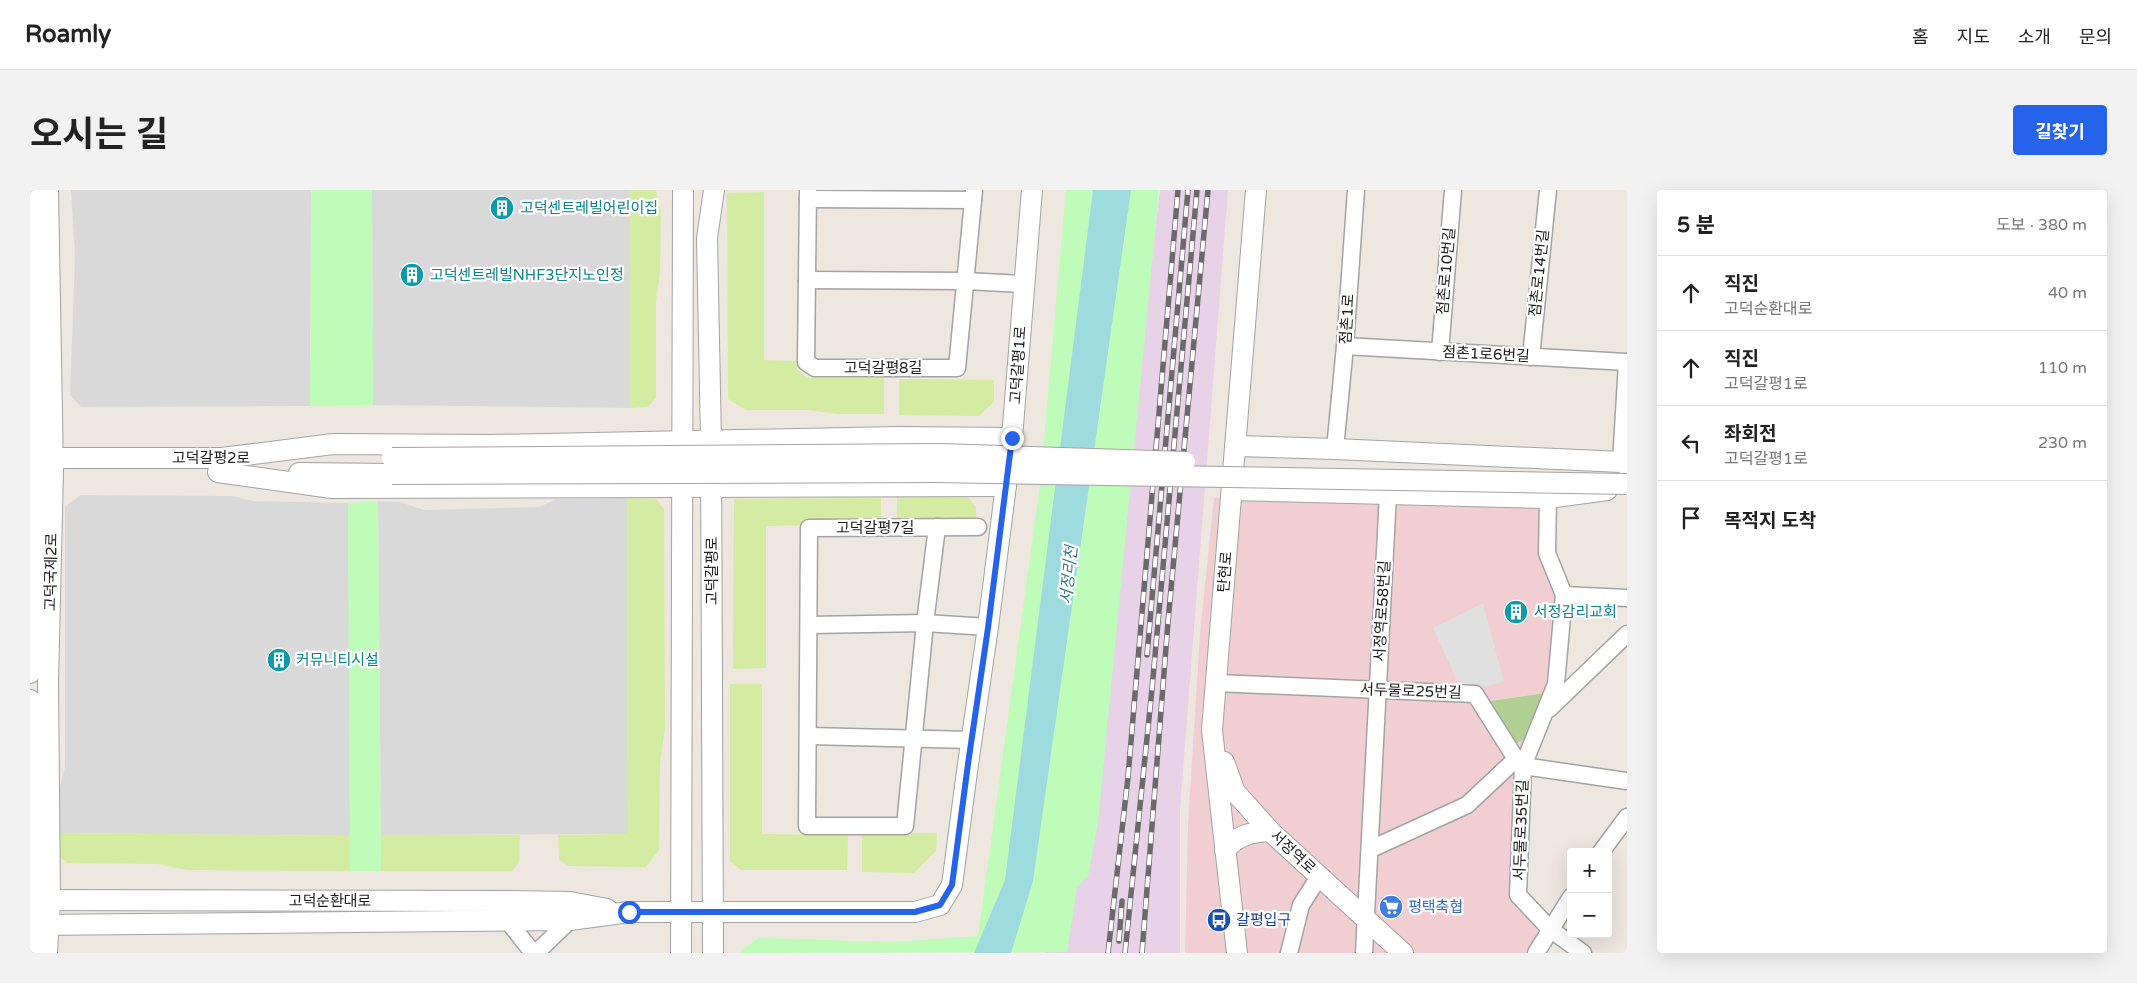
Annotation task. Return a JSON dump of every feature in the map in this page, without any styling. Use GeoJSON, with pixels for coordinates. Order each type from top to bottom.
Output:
{"type":"FeatureCollection","features":[{"type":"Feature","properties":{"kind":"street","name":"고덕국제2로"},"geometry":{"type":"LineString","coordinates":[[30,190],[48,682],[37,900]]}},
{"type":"Feature","properties":{"kind":"street","name":"고덕국제2로"},"geometry":{"type":"LineString","coordinates":[[30,673],[48,190]]}},
{"type":"Feature","properties":{"kind":"street","name":"고덕갈평로"},"geometry":{"type":"LineString","coordinates":[[681,953],[684,441],[683,190]]}},
{"type":"Feature","properties":{"kind":"street","name":"고덕갈평로"},"geometry":{"type":"LineString","coordinates":[[713,953],[712,488],[707,238],[714,190]]}},
{"type":"Feature","properties":{"kind":"street","name":"고덕갈평1로"},"geometry":{"type":"LineString","coordinates":[[714,912],[915,912],[940,905],[952,885],[1012,438],[1032,190]]}},
{"type":"Feature","properties":{"kind":"street","name":"탄현로"},"geometry":{"type":"LineString","coordinates":[[1236,953],[1212,730],[1256,190]]}},
{"type":"Feature","properties":{"kind":"street","name":"점촌1로"},"geometry":{"type":"LineString","coordinates":[[1335,449],[1345,346],[1356,190]]}},
{"type":"Feature","properties":{"kind":"street","name":"점촌로10번길"},"geometry":{"type":"LineString","coordinates":[[1440,352],[1453,190]]}},
{"type":"Feature","properties":{"kind":"street","name":"점촌로14번길"},"geometry":{"type":"LineString","coordinates":[[1531,356],[1548,190]]}},
{"type":"Feature","properties":{"kind":"street"},"geometry":{"type":"LineString","coordinates":[[808,194],[973,195]]}},
{"type":"Feature","properties":{"kind":"street","name":"고덕갈평8길"},"geometry":{"type":"LineString","coordinates":[[808,194],[806,362],[815,368],[957,368],[973,195]]}},
{"type":"Feature","properties":{"kind":"street"},"geometry":{"type":"LineString","coordinates":[[807,280],[966,281],[1024,284]]}},
{"type":"Feature","properties":{"kind":"street","name":"점촌1로6번길"},"geometry":{"type":"LineString","coordinates":[[1345,346],[1627,363]]}},
{"type":"Feature","properties":{"kind":"street"},"geometry":{"type":"LineString","coordinates":[[1625,466],[1627,363]]}},
{"type":"Feature","properties":{"kind":"street"},"geometry":{"type":"LineString","coordinates":[[220,465],[333,444],[490,445],[897,437],[1012,438]]}},
{"type":"Feature","properties":{"kind":"street"},"geometry":{"type":"LineString","coordinates":[[897,437],[897,486]]}},
{"type":"Feature","properties":{"kind":"street"},"geometry":{"type":"LineString","coordinates":[[1235,446],[1335,449],[1625,466]]}},
{"type":"Feature","properties":{"kind":"street"},"geometry":{"type":"LineString","coordinates":[[392,466],[939,454],[1253,464],[1625,466]]}},
{"type":"Feature","properties":{"kind":"street","name":"고덕갈평2로"},"geometry":{"type":"LineString","coordinates":[[39,465],[392,466]]}},
{"type":"Feature","properties":{"kind":"street"},"geometry":{"type":"LineString","coordinates":[[220,465],[332,488],[1006,486]]}},
{"type":"Feature","properties":{"kind":"street"},"geometry":{"type":"LineString","coordinates":[[392,466],[935,472],[1627,485]]}},
{"type":"Feature","properties":{"kind":"street"},"geometry":{"type":"LineString","coordinates":[[1232,490],[1548,498],[1627,485]]}},
{"type":"Feature","properties":{"kind":"street","name":"서정역로58번길"},"geometry":{"type":"LineString","coordinates":[[1364,953],[1371,849],[1377,690],[1388,494]]}},
{"type":"Feature","properties":{"kind":"street","name":"서두물로35번길"},"geometry":{"type":"LineString","coordinates":[[1548,498],[1547,553],[1564,595],[1556,684],[1546,712],[1520,762],[1518,895],[1550,929],[1583,953]]}},
{"type":"Feature","properties":{"kind":"street"},"geometry":{"type":"LineString","coordinates":[[937,528],[978,526]]}},
{"type":"Feature","properties":{"kind":"street","name":"고덕갈평7길"},"geometry":{"type":"LineString","coordinates":[[809,528],[937,528],[925,623],[905,826],[807,826],[810,625],[809,528]]}},
{"type":"Feature","properties":{"kind":"street"},"geometry":{"type":"LineString","coordinates":[[1564,595],[1627,598]]}},
{"type":"Feature","properties":{"kind":"street"},"geometry":{"type":"LineString","coordinates":[[810,625],[925,623],[988,628]]}},
{"type":"Feature","properties":{"kind":"street","name":"서두물로35번길"},"geometry":{"type":"LineString","coordinates":[[1546,712],[1627,634]]}},
{"type":"Feature","properties":{"kind":"street","name":"서두물로25번길"},"geometry":{"type":"LineString","coordinates":[[1216,684],[1475,694],[1520,762]]}},
{"type":"Feature","properties":{"kind":"street"},"geometry":{"type":"LineString","coordinates":[[30,700],[37,900],[35,953]]}},
{"type":"Feature","properties":{"kind":"street","name":"서정역로"},"geometry":{"type":"LineString","coordinates":[[1212,730],[1234,792],[1270,831],[1403,953]]}},
{"type":"Feature","properties":{"kind":"street"},"geometry":{"type":"LineString","coordinates":[[809,736],[913,737],[971,740]]}},
{"type":"Feature","properties":{"kind":"street"},"geometry":{"type":"LineString","coordinates":[[1371,849],[1467,804],[1520,762],[1627,781]]}},
{"type":"Feature","properties":{"kind":"street"},"geometry":{"type":"LineString","coordinates":[[1604,848],[1627,817]]}},
{"type":"Feature","properties":{"kind":"street"},"geometry":{"type":"LineString","coordinates":[[1225,850],[1238,838],[1252,832],[1270,831]]}},
{"type":"Feature","properties":{"kind":"street"},"geometry":{"type":"LineString","coordinates":[[1289,953],[1301,905],[1319,876]]}},
{"type":"Feature","properties":{"kind":"street","name":"고덕순환대로"},"geometry":{"type":"LineString","coordinates":[[37,900],[570,902],[629,912]]}},
{"type":"Feature","properties":{"kind":"street"},"geometry":{"type":"LineString","coordinates":[[1536,953],[1567,903]]}},
{"type":"Feature","properties":{"kind":"street","name":"고덕순환대로"},"geometry":{"type":"LineString","coordinates":[[37,925],[570,920],[629,912],[714,912]]}},
{"type":"Feature","properties":{"kind":"street"},"geometry":{"type":"LineString","coordinates":[[508,921],[534,953],[570,920]]}},
{"type":"Feature","properties":{"kind":"street"},"geometry":{"type":"LineString","coordinates":[[37,925],[47,953]]}},
{"type":"Feature","properties":{"kind":"shaded area"},"geometry":{"type":"Polygon","coordinates":[[[71,190],[311,190],[310,406],[81,407],[70,395],[75,257],[71,190]]]}},
{"type":"Feature","properties":{"kind":"shaded area"},"geometry":{"type":"Polygon","coordinates":[[[372,190],[630,190],[630,408],[373,405],[372,190]]]}},
{"type":"Feature","properties":{"kind":"shaded area"},"geometry":{"type":"Polygon","coordinates":[[[1160,190],[1228,190],[1180,809],[1180,953],[1045,953],[1099,692],[1160,190]]]}},
{"type":"Feature","properties":{"kind":"shaded area"},"geometry":{"type":"Polygon","coordinates":[[[81,495],[232,496],[253,501],[348,503],[351,836],[60,833],[59,790],[65,767],[65,506],[81,495]]]}},
{"type":"Feature","properties":{"kind":"shaded area"},"geometry":{"type":"Polygon","coordinates":[[[627,498],[628,834],[381,835],[378,501],[400,502],[424,510],[539,507],[557,499],[627,498]]]}},
{"type":"Feature","properties":{"kind":"shaded area"},"geometry":{"type":"Polygon","coordinates":[[[1214,498],[1548,498],[1564,595],[1556,684],[1523,766],[1518,895],[1550,929],[1534,953],[1185,953],[1188,824],[1200,633],[1214,498]]]}},
{"type":"Feature","properties":{"kind":"shaded area"},"geometry":{"type":"Polygon","coordinates":[[[1483,603],[1504,682],[1462,691],[1433,628],[1483,603]]]}},
{"type":"Feature","properties":{"kind":"green space"},"geometry":{"type":"Polygon","coordinates":[[[311,190],[372,190],[373,405],[310,406],[311,190]]]}},
{"type":"Feature","properties":{"kind":"green space"},"geometry":{"type":"Polygon","coordinates":[[[630,190],[656,190],[661,212],[660,274],[656,301],[656,398],[647,407],[630,408],[630,190]]]}},
{"type":"Feature","properties":{"kind":"green space"},"geometry":{"type":"Polygon","coordinates":[[[1066,190],[1159,190],[1098,822],[1088,876],[1077,887],[1067,952],[742,953],[742,950],[758,938],[892,942],[978,936],[1040,484],[1066,190]]]}},
{"type":"Feature","properties":{"kind":"green space"},"geometry":{"type":"Polygon","coordinates":[[[764,192],[764,360],[798,361],[797,369],[807,378],[884,378],[884,414],[840,414],[807,410],[746,410],[728,399],[727,193],[764,192]]]}},
{"type":"Feature","properties":{"kind":"green space"},"geometry":{"type":"Polygon","coordinates":[[[899,379],[994,380],[994,402],[979,416],[899,415],[899,379]]]}},
{"type":"Feature","properties":{"kind":"green space"},"geometry":{"type":"Polygon","coordinates":[[[897,497],[968,497],[976,507],[976,523],[897,525],[897,497]]]}},
{"type":"Feature","properties":{"kind":"green space"},"geometry":{"type":"Polygon","coordinates":[[[627,498],[656,499],[664,509],[665,726],[660,765],[659,850],[646,867],[569,866],[559,860],[558,835],[628,834],[627,498]]]}},
{"type":"Feature","properties":{"kind":"green space"},"geometry":{"type":"Polygon","coordinates":[[[881,498],[881,524],[766,526],[766,668],[733,669],[734,499],[881,498]]]}},
{"type":"Feature","properties":{"kind":"green space"},"geometry":{"type":"Polygon","coordinates":[[[378,501],[381,871],[350,871],[348,503],[378,501]]]}},
{"type":"Feature","properties":{"kind":"green space"},"geometry":{"type":"Polygon","coordinates":[[[730,684],[762,684],[762,834],[848,835],[847,870],[741,870],[730,861],[730,684]]]}},
{"type":"Feature","properties":{"kind":"green space"},"geometry":{"type":"Polygon","coordinates":[[[1546,693],[1524,739],[1512,746],[1485,702],[1546,693]]]}},
{"type":"Feature","properties":{"kind":"green space"},"geometry":{"type":"Polygon","coordinates":[[[60,833],[351,836],[350,871],[188,870],[157,864],[68,863],[59,857],[60,833]]]}},
{"type":"Feature","properties":{"kind":"green space"},"geometry":{"type":"Polygon","coordinates":[[[937,833],[936,851],[914,873],[862,872],[862,834],[937,833]]]}},
{"type":"Feature","properties":{"kind":"green space"},"geometry":{"type":"Polygon","coordinates":[[[381,835],[520,835],[519,862],[512,871],[381,871],[381,835]]]}},
{"type":"Feature","properties":{"kind":"water","name":"서정리천"},"geometry":{"type":"Polygon","coordinates":[[[1093,190],[1131,190],[1033,881],[1011,953],[974,953],[1005,880],[1093,190]]]}},
{"type":"Feature","properties":{"kind":"railway"},"geometry":{"type":"LineString","coordinates":[[1108,953],[1128,777],[1178,190]]}},
{"type":"Feature","properties":{"kind":"railway"},"geometry":{"type":"LineString","coordinates":[[1147,655],[1188,190]]}},
{"type":"Feature","properties":{"kind":"railway"},"geometry":{"type":"LineString","coordinates":[[1125,953],[1152,689],[1197,190]]}},
{"type":"Feature","properties":{"kind":"railway"},"geometry":{"type":"LineString","coordinates":[[1142,953],[1168,622],[1208,190]]}},
{"type":"Feature","properties":{"kind":"railway"},"geometry":{"type":"LineString","coordinates":[[1119,941],[1122,901]]}},
{"type":"Feature","properties":{"kind":"place","name":"고덕센트레빌어린이집"},"geometry":{"type":"Point","coordinates":[502,208]}},
{"type":"Feature","properties":{"kind":"place","name":"고덕센트레빌NHF3단지노인정"},"geometry":{"type":"Point","coordinates":[412,275]}},
{"type":"Feature","properties":{"kind":"place","name":"서정감리교회"},"geometry":{"type":"Point","coordinates":[1516,612]}},
{"type":"Feature","properties":{"kind":"place","name":"커뮤니티시설"},"geometry":{"type":"Point","coordinates":[279,660]}},
{"type":"Feature","properties":{"kind":"place","name":"평택축협"},"geometry":{"type":"Point","coordinates":[1391,907]}},
{"type":"Feature","properties":{"kind":"place","name":"갈평입구"},"geometry":{"type":"Point","coordinates":[1219,920]}},
{"type":"Feature","properties":{"kind":"route"},"geometry":{"type":"LineString","coordinates":[[629,912],[915,912],[940,905],[952,885],[1012,438]]}}]}
